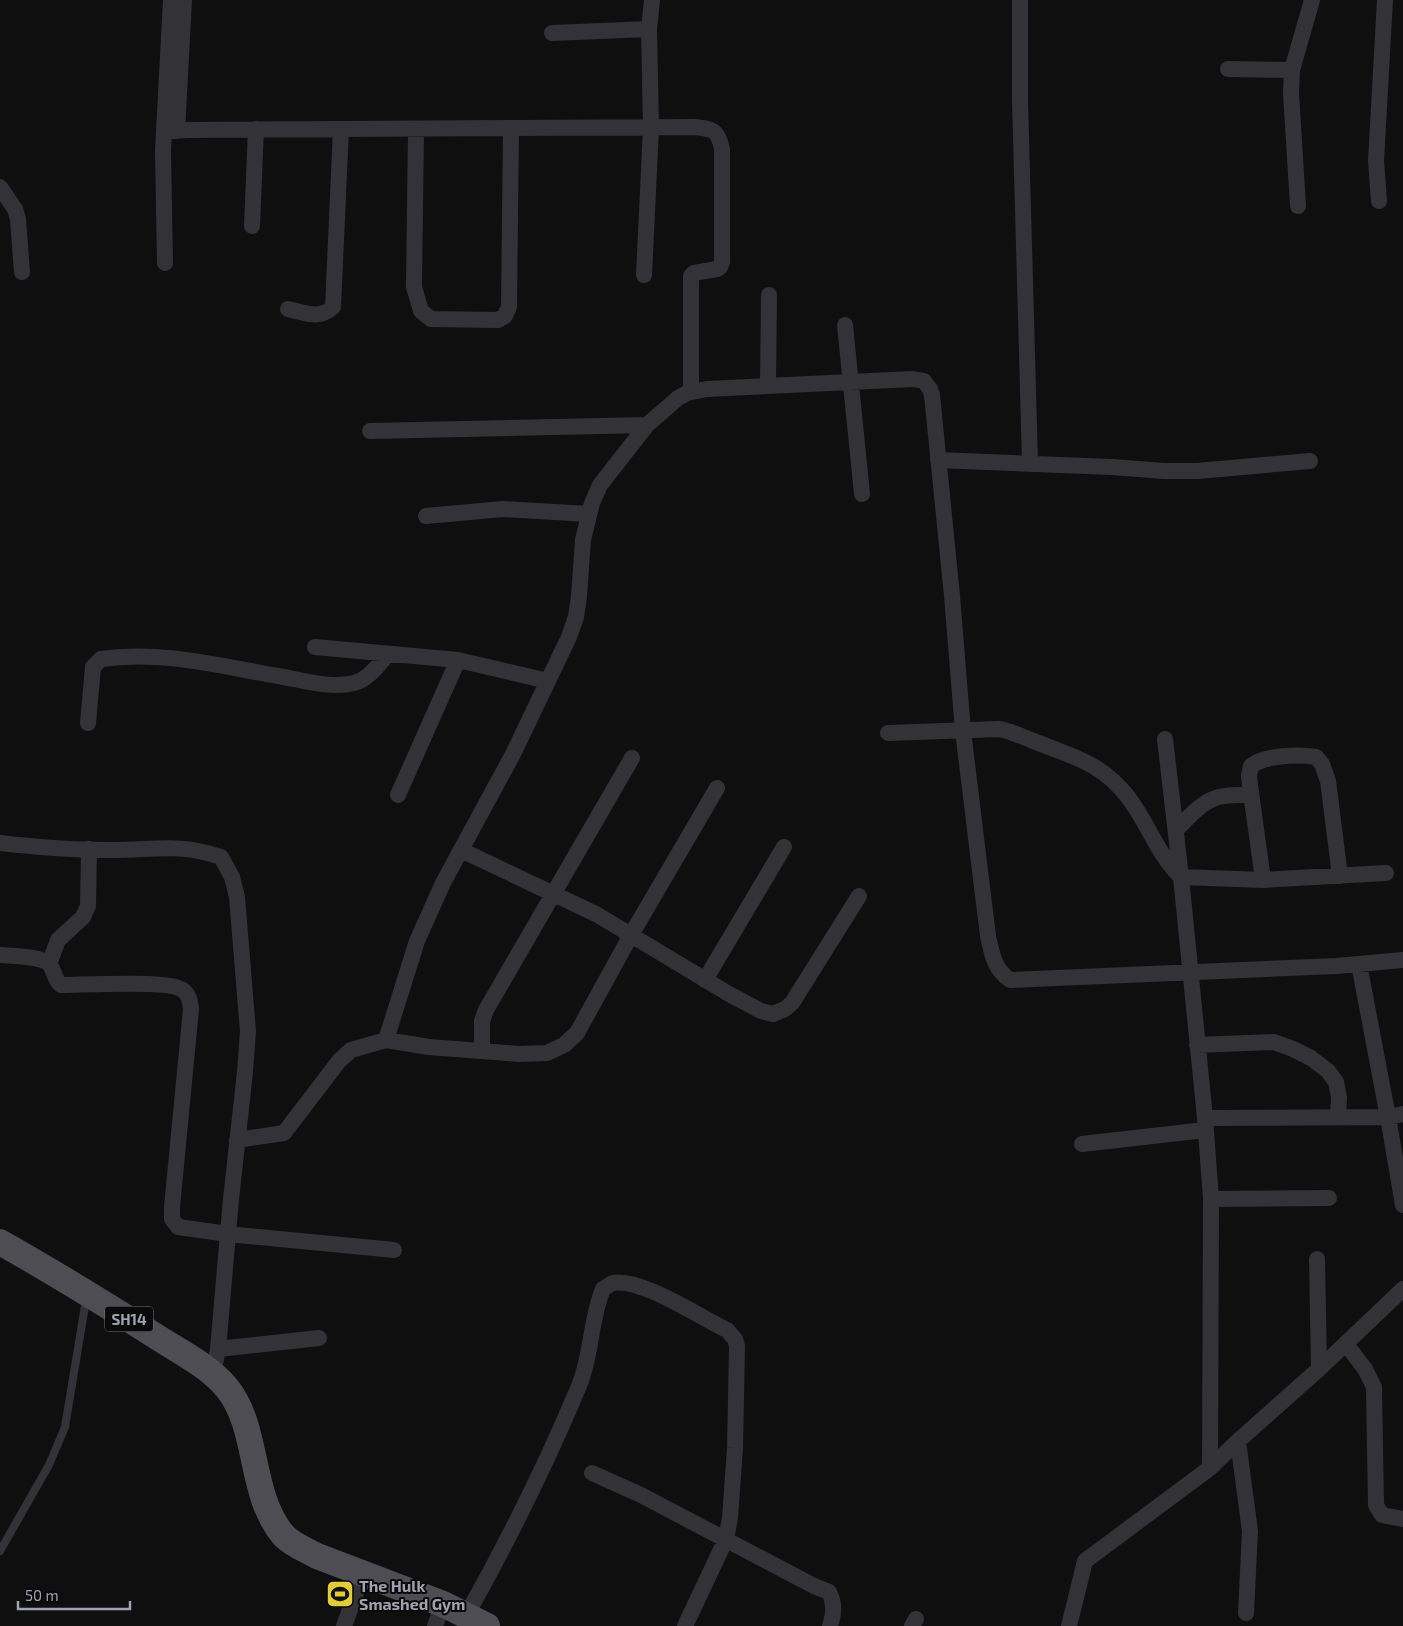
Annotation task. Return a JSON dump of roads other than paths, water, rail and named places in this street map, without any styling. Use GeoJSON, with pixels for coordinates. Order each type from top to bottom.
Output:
{"type":"FeatureCollection","features":[{"type":"Feature","properties":{"kind":"main road","name":"SH14"},"geometry":{"type":"LineString","coordinates":[[0,1242],[87,1293],[214,1374],[228,1389],[242,1413],[259,1487],[273,1518],[285,1536],[317,1556],[363,1573],[458,1618]]}},
{"type":"Feature","properties":{"kind":"street"},"geometry":{"type":"LineString","coordinates":[[171,0],[171,131]]}},
{"type":"Feature","properties":{"kind":"street"},"geometry":{"type":"LineString","coordinates":[[165,263],[163,151],[171,131],[184,0]]}},
{"type":"Feature","properties":{"kind":"street"},"geometry":{"type":"LineString","coordinates":[[644,275],[651,128],[649,29],[652,0]]}},
{"type":"Feature","properties":{"kind":"street"},"geometry":{"type":"LineString","coordinates":[[1020,0],[1020,100],[1030,463]]}},
{"type":"Feature","properties":{"kind":"street"},"geometry":{"type":"LineString","coordinates":[[1298,206],[1291,93],[1292,70],[1312,0]]}},
{"type":"Feature","properties":{"kind":"street"},"geometry":{"type":"LineString","coordinates":[[1379,201],[1376,161],[1385,0]]}},
{"type":"Feature","properties":{"kind":"street"},"geometry":{"type":"LineString","coordinates":[[552,34],[649,29]]}},
{"type":"Feature","properties":{"kind":"street"},"geometry":{"type":"LineString","coordinates":[[1228,68],[1292,70]]}},
{"type":"Feature","properties":{"kind":"street"},"geometry":{"type":"LineString","coordinates":[[171,131],[695,127],[710,129],[719,136],[722,149],[722,262],[717,269],[694,273],[690,276],[691,392]]}},
{"type":"Feature","properties":{"kind":"street"},"geometry":{"type":"LineString","coordinates":[[252,226],[256,129]]}},
{"type":"Feature","properties":{"kind":"street"},"geometry":{"type":"LineString","coordinates":[[288,309],[316,315],[325,314],[333,307],[341,129]]}},
{"type":"Feature","properties":{"kind":"street"},"geometry":{"type":"LineString","coordinates":[[416,129],[414,287],[421,311],[431,319],[498,320],[505,316],[509,307],[510,129]]}},
{"type":"Feature","properties":{"kind":"street"},"geometry":{"type":"LineString","coordinates":[[0,187],[15,208],[18,220],[22,272]]}},
{"type":"Feature","properties":{"kind":"street"},"geometry":{"type":"LineString","coordinates":[[768,385],[769,295]]}},
{"type":"Feature","properties":{"kind":"street"},"geometry":{"type":"LineString","coordinates":[[845,325],[862,494]]}},
{"type":"Feature","properties":{"kind":"street"},"geometry":{"type":"LineString","coordinates":[[386,1040],[417,941],[443,883],[513,754],[569,637],[576,618],[583,540],[592,503],[600,485],[647,425],[678,398],[691,392],[707,389],[914,379],[924,381],[930,389],[952,596],[963,731],[988,936],[996,966],[1002,975],[1010,980],[1190,973],[1403,960]]}},
{"type":"Feature","properties":{"kind":"street"},"geometry":{"type":"LineString","coordinates":[[370,431],[647,425]]}},
{"type":"Feature","properties":{"kind":"street"},"geometry":{"type":"LineString","coordinates":[[938,460],[1164,471],[1197,471],[1310,461]]}},
{"type":"Feature","properties":{"kind":"street"},"geometry":{"type":"LineString","coordinates":[[426,516],[504,509],[589,514]]}},
{"type":"Feature","properties":{"kind":"street"},"geometry":{"type":"LineString","coordinates":[[316,647],[458,660],[548,681]]}},
{"type":"Feature","properties":{"kind":"street"},"geometry":{"type":"LineString","coordinates":[[88,723],[94,667],[101,659],[137,655],[176,658],[315,683],[342,685],[366,678],[388,654]]}},
{"type":"Feature","properties":{"kind":"street"},"geometry":{"type":"LineString","coordinates":[[398,795],[458,660]]}},
{"type":"Feature","properties":{"kind":"street"},"geometry":{"type":"LineString","coordinates":[[888,733],[999,729],[1010,731],[1088,762],[1111,779],[1128,797],[1169,865],[1181,877],[1264,880],[1386,873]]}},
{"type":"Feature","properties":{"kind":"street"},"geometry":{"type":"LineString","coordinates":[[1164,739],[1181,877],[1205,1124],[1210,1199],[1210,1468]]}},
{"type":"Feature","properties":{"kind":"street"},"geometry":{"type":"LineString","coordinates":[[1264,880],[1251,795],[1249,776],[1251,766],[1257,761],[1304,755],[1316,757],[1322,764],[1328,781],[1340,876]]}},
{"type":"Feature","properties":{"kind":"street"},"geometry":{"type":"LineString","coordinates":[[482,1051],[482,1021],[486,1010],[632,758]]}},
{"type":"Feature","properties":{"kind":"street"},"geometry":{"type":"LineString","coordinates":[[237,1140],[284,1133],[339,1061],[352,1050],[386,1040],[406,1045],[519,1054],[547,1053],[564,1045],[578,1033],[631,935],[717,788]]}},
{"type":"Feature","properties":{"kind":"street"},"geometry":{"type":"LineString","coordinates":[[1176,830],[1201,806],[1213,799],[1222,796],[1251,795]]}},
{"type":"Feature","properties":{"kind":"street"},"geometry":{"type":"LineString","coordinates":[[0,843],[108,850],[171,847],[201,850],[221,857],[232,877],[237,897],[248,1031],[218,1349],[214,1374]]}},
{"type":"Feature","properties":{"kind":"street"},"geometry":{"type":"LineString","coordinates":[[705,980],[784,847]]}},
{"type":"Feature","properties":{"kind":"street"},"geometry":{"type":"LineString","coordinates":[[49,964],[58,940],[83,916],[88,906],[89,849]]}},
{"type":"Feature","properties":{"kind":"street"},"geometry":{"type":"LineString","coordinates":[[461,850],[596,914],[705,980],[761,1011],[773,1014],[785,1009],[792,1003],[859,896]]}},
{"type":"Feature","properties":{"kind":"street"},"geometry":{"type":"LineString","coordinates":[[0,955],[43,959],[49,964],[56,980],[61,985],[163,984],[181,989],[189,997],[191,1008],[172,1219],[178,1227],[228,1234],[394,1250]]}},
{"type":"Feature","properties":{"kind":"street"},"geometry":{"type":"LineString","coordinates":[[1359,964],[1396,1116],[1403,1205]]}},
{"type":"Feature","properties":{"kind":"street"},"geometry":{"type":"LineString","coordinates":[[1197,1045],[1274,1042],[1305,1055],[1328,1071],[1336,1082],[1340,1098],[1338,1117]]}},
{"type":"Feature","properties":{"kind":"street"},"geometry":{"type":"LineString","coordinates":[[1082,1144],[1205,1124],[1396,1116]]}},
{"type":"Feature","properties":{"kind":"street"},"geometry":{"type":"LineString","coordinates":[[1210,1199],[1329,1198]]}},
{"type":"Feature","properties":{"kind":"street"},"geometry":{"type":"LineString","coordinates":[[1317,1259],[1319,1368]]}},
{"type":"Feature","properties":{"kind":"street"},"geometry":{"type":"LineString","coordinates":[[458,1618],[520,1516],[580,1384],[588,1356],[599,1297],[603,1289],[612,1283],[636,1285],[650,1290],[727,1330],[735,1339],[738,1354],[730,1518],[726,1539],[685,1626]]}},
{"type":"Feature","properties":{"kind":"street"},"geometry":{"type":"LineString","coordinates":[[1069,1626],[1085,1561],[1210,1468],[1346,1344],[1403,1289]]}},
{"type":"Feature","properties":{"kind":"street"},"geometry":{"type":"LineString","coordinates":[[218,1349],[319,1338]]}},
{"type":"Feature","properties":{"kind":"street"},"geometry":{"type":"LineString","coordinates":[[1346,1344],[1365,1369],[1374,1387],[1376,1505],[1382,1515],[1403,1519]]}},
{"type":"Feature","properties":{"kind":"street"},"geometry":{"type":"LineString","coordinates":[[1238,1441],[1250,1531],[1246,1613]]}},
{"type":"Feature","properties":{"kind":"street"},"geometry":{"type":"LineString","coordinates":[[592,1473],[641,1495],[814,1586],[829,1592],[834,1602],[834,1616],[830,1626]]}},
{"type":"Feature","properties":{"kind":"street"},"geometry":{"type":"LineString","coordinates":[[344,1626],[363,1573]]}},
{"type":"Feature","properties":{"kind":"lane"},"geometry":{"type":"LineString","coordinates":[[0,1551],[49,1464],[65,1427],[87,1293]]}},
{"type":"Feature","properties":{"kind":"place","name":"The Hulk Smashed Gym"},"geometry":{"type":"Point","coordinates":[340,1594]}}]}
